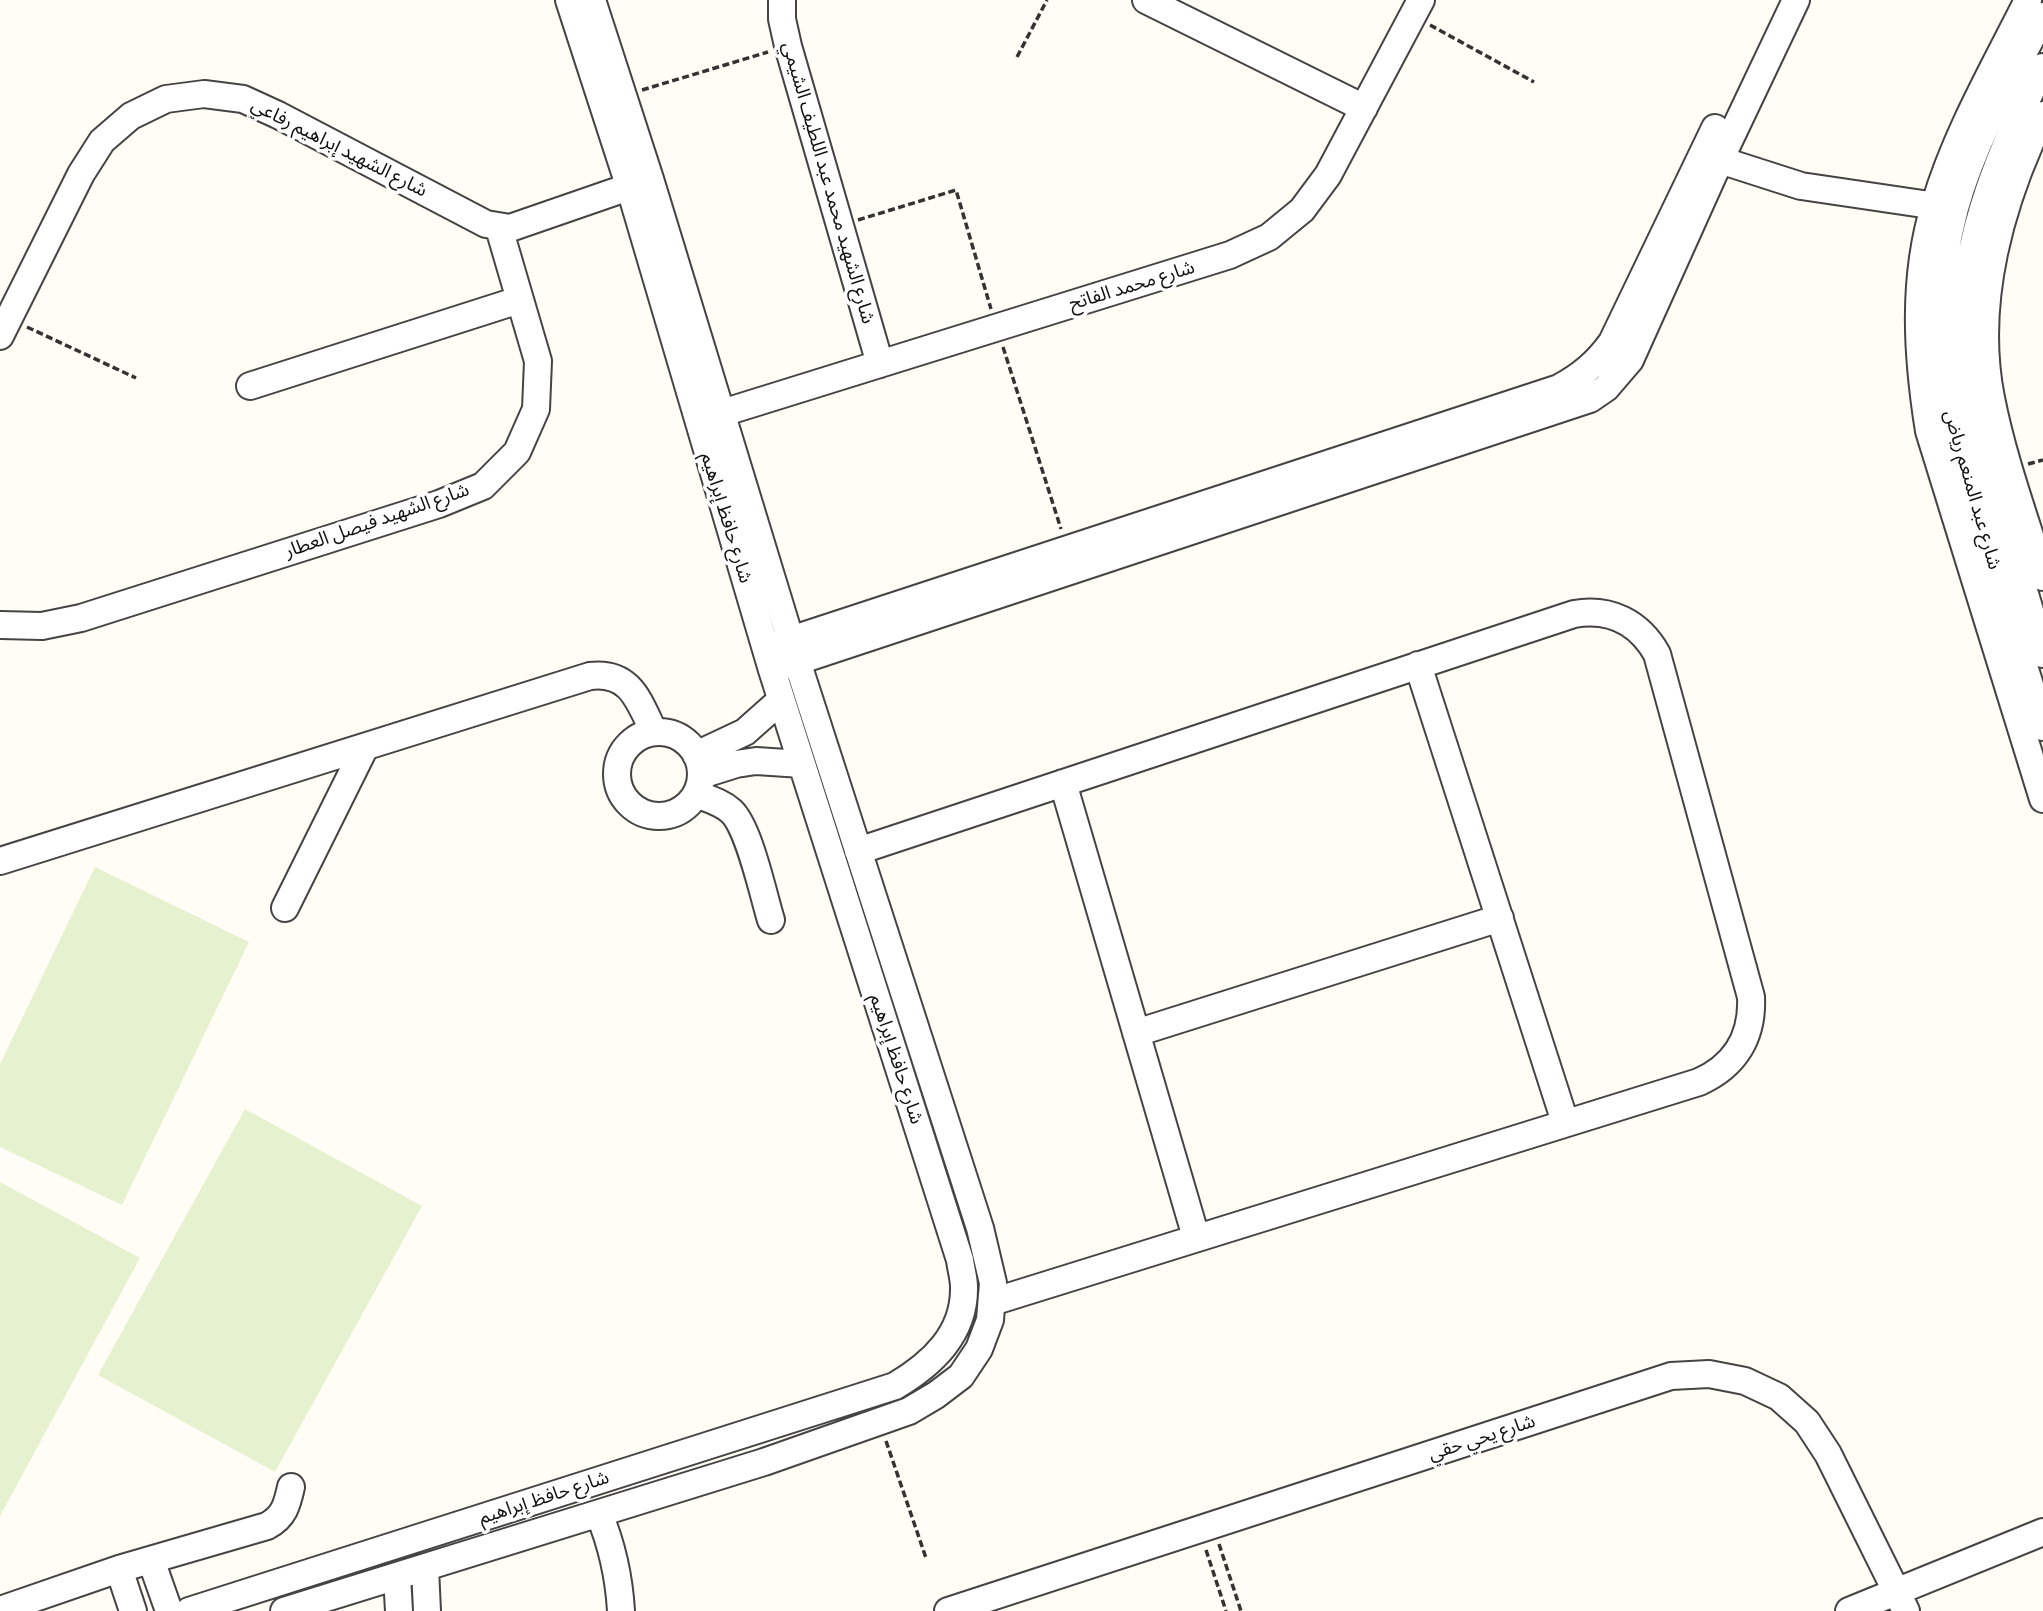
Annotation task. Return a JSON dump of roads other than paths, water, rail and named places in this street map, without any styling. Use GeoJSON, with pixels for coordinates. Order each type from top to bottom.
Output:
{"type":"FeatureCollection","features":[{"type":"Feature","properties":{"kind":"street","name":"شارع حافظ إبراهيم"},"geometry":{"type":"LineString","coordinates":[[284,1611],[764,1462],[909,1411],[961,1376],[979,1349],[990,1320],[993,1283],[989,1258],[858,851],[781,655],[639,182],[569,0]]}},
{"type":"Feature","properties":{"kind":"street","name":"شارع حافظ إبراهيم"},"geometry":{"type":"LineString","coordinates":[[592,0],[623,96],[639,182]]}},
{"type":"Feature","properties":{"kind":"street","name":"شارع الشهيد محمد عبد اللطيف الشيمي"},"geometry":{"type":"LineString","coordinates":[[782,0],[782,19],[788,47],[880,364]]}},
{"type":"Feature","properties":{"kind":"street"},"geometry":{"type":"LineString","coordinates":[[1146,0],[1364,108]]}},
{"type":"Feature","properties":{"kind":"street"},"geometry":{"type":"LineString","coordinates":[[1685,216],[1776,0]]}},
{"type":"Feature","properties":{"kind":"street"},"geometry":{"type":"LineString","coordinates":[[781,655],[1545,404],[1559,388],[1580,377],[1598,361],[1612,342],[1720,159],[1796,0]]}},
{"type":"Feature","properties":{"kind":"street"},"geometry":{"type":"LineString","coordinates":[[1720,159],[1801,186],[1945,207],[1954,151],[2030,0],[2043,6]]}},
{"type":"Feature","properties":{"kind":"street","name":"شارع محمد الفاتح"},"geometry":{"type":"LineString","coordinates":[[709,417],[1230,256],[1269,237],[1302,210],[1328,175],[1417,8]]}},
{"type":"Feature","properties":{"kind":"street","name":"شارع عبد المنعم رياض"},"geometry":{"type":"LineString","coordinates":[[2043,16],[1945,207],[1941,363],[1955,440],[1955,481],[2043,727]]}},
{"type":"Feature","properties":{"kind":"street","name":"شارع عبد المنعم رياض"},"geometry":{"type":"LineString","coordinates":[[2043,67],[1992,176],[1981,212],[1972,248],[1964,323],[1964,361],[1977,437],[2043,654]]}},
{"type":"Feature","properties":{"kind":"street","name":"شارع الشهيد إبراهيم رفاعي"},"geometry":{"type":"LineString","coordinates":[[4,327],[81,174],[102,141],[131,116],[166,99],[204,94],[243,99],[486,224],[499,228]]}},
{"type":"Feature","properties":{"kind":"street"},"geometry":{"type":"LineString","coordinates":[[2043,115],[2012,184],[2002,220],[1988,291],[1985,331],[1991,397],[2043,577]]}},
{"type":"Feature","properties":{"kind":"street"},"geometry":{"type":"LineString","coordinates":[[499,228],[510,228],[639,182]]}},
{"type":"Feature","properties":{"kind":"street","name":"شارع الشهيد فيصل العطار"},"geometry":{"type":"LineString","coordinates":[[0,625],[42,626],[81,618],[439,504],[482,486],[517,453],[536,409],[538,361],[499,228]]}},
{"type":"Feature","properties":{"kind":"street"},"geometry":{"type":"LineString","coordinates":[[250,386],[519,300]]}},
{"type":"Feature","properties":{"kind":"street"},"geometry":{"type":"LineString","coordinates":[[781,655],[1068,549],[1545,404]]}},
{"type":"Feature","properties":{"kind":"street"},"geometry":{"type":"LineString","coordinates":[[1955,481],[2041,784]]}},
{"type":"Feature","properties":{"kind":"street"},"geometry":{"type":"LineString","coordinates":[[858,851],[1586,612],[1611,614],[1623,619],[1643,633],[1657,654],[1751,998],[1750,1024],[1740,1049],[1732,1060],[1711,1076],[992,1302]]}},
{"type":"Feature","properties":{"kind":"street","name":"شارع حافظ إبراهيم"},"geometry":{"type":"LineString","coordinates":[[196,1610],[895,1386],[936,1358],[951,1338],[961,1315],[964,1287],[960,1260],[782,700],[781,655]]}},
{"type":"Feature","properties":{"kind":"street"},"geometry":{"type":"LineString","coordinates":[[1418,665],[1565,1122]]}},
{"type":"Feature","properties":{"kind":"street"},"geometry":{"type":"LineString","coordinates":[[0,861],[598,675],[616,678],[633,691],[654,732]]}},
{"type":"Feature","properties":{"kind":"street"},"geometry":{"type":"LineString","coordinates":[[771,920],[742,825],[698,775],[683,739],[664,732],[654,732],[634,739],[621,754],[617,764],[617,785],[626,802],[643,814],[663,817],[682,810],[698,775],[782,700]]}},
{"type":"Feature","properties":{"kind":"street"},"geometry":{"type":"LineString","coordinates":[[285,908],[365,747]]}},
{"type":"Feature","properties":{"kind":"street"},"geometry":{"type":"LineString","coordinates":[[698,775],[756,761],[802,764]]}},
{"type":"Feature","properties":{"kind":"street"},"geometry":{"type":"LineString","coordinates":[[1063,783],[1196,1237]]}},
{"type":"Feature","properties":{"kind":"street"},"geometry":{"type":"LineString","coordinates":[[1136,1033],[1500,918]]}},
{"type":"Feature","properties":{"kind":"street"},"geometry":{"type":"LineString","coordinates":[[903,1082],[930,1074]]}},
{"type":"Feature","properties":{"kind":"street","name":"شارع يحي حقي"},"geometry":{"type":"LineString","coordinates":[[948,1611],[1671,1376],[1709,1374],[1745,1381],[1779,1397],[1807,1422],[1828,1454],[1901,1601]]}},
{"type":"Feature","properties":{"kind":"street"},"geometry":{"type":"LineString","coordinates":[[752,1433],[764,1462]]}},
{"type":"Feature","properties":{"kind":"street"},"geometry":{"type":"LineString","coordinates":[[0,1610],[119,1570],[267,1526],[281,1516],[291,1487]]}},
{"type":"Feature","properties":{"kind":"street"},"geometry":{"type":"LineString","coordinates":[[599,1514],[610,1540],[621,1611]]}},
{"type":"Feature","properties":{"kind":"street"},"geometry":{"type":"LineString","coordinates":[[1849,1611],[1901,1601],[2043,1532]]}},
{"type":"Feature","properties":{"kind":"street"},"geometry":{"type":"LineString","coordinates":[[151,1560],[169,1611]]}},
{"type":"Feature","properties":{"kind":"street"},"geometry":{"type":"LineString","coordinates":[[425,1568],[427,1611]]}},
{"type":"Feature","properties":{"kind":"street"},"geometry":{"type":"LineString","coordinates":[[119,1570],[133,1611]]}},
{"type":"Feature","properties":{"kind":"street"},"geometry":{"type":"LineString","coordinates":[[397,1576],[398,1611]]}}]}
